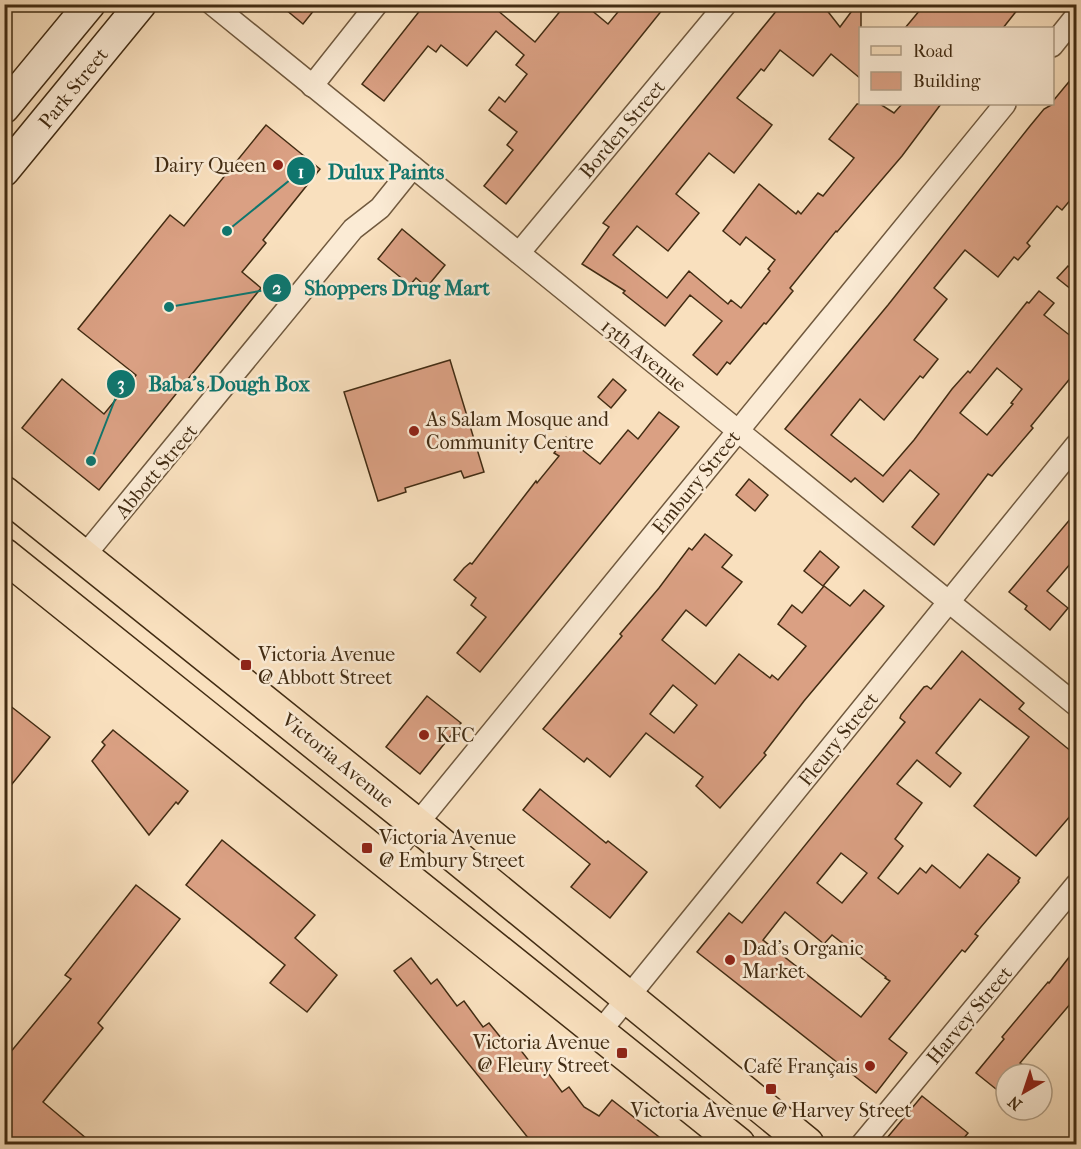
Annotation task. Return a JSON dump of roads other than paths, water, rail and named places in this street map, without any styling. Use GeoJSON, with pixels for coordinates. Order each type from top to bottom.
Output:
{"type":"FeatureCollection","features":[{"type":"Feature","properties":{"kind":"main road","name":"Park Street"},"geometry":{"type":"LineString","coordinates":[[4,108],[90,4]]}},
{"type":"Feature","properties":{"kind":"main road","name":"Park Street"},"geometry":{"type":"LineString","coordinates":[[4,171],[141,4]]}},
{"type":"Feature","properties":{"kind":"main road","name":"Victoria Avenue"},"geometry":{"type":"LineString","coordinates":[[4,493],[85,555],[417,824],[807,1144]]}},
{"type":"Feature","properties":{"kind":"main road"},"geometry":{"type":"LineString","coordinates":[[4,555],[738,1144]]}},
{"type":"Feature","properties":{"kind":"street","name":"13th Avenue"},"geometry":{"type":"LineString","coordinates":[[212,4],[1077,705]]}},
{"type":"Feature","properties":{"kind":"street"},"geometry":{"type":"LineString","coordinates":[[312,86],[376,4]]}},
{"type":"Feature","properties":{"kind":"street","name":"Borden Street"},"geometry":{"type":"LineString","coordinates":[[519,253],[726,4]]}},
{"type":"Feature","properties":{"kind":"street"},"geometry":{"type":"LineString","coordinates":[[1054,45],[1077,16]]}},
{"type":"Feature","properties":{"kind":"street","name":"Embury Street"},"geometry":{"type":"LineString","coordinates":[[386,861],[1004,105]]}},
{"type":"Feature","properties":{"kind":"street","name":"Abbott Street"},"geometry":{"type":"LineString","coordinates":[[85,555],[353,229],[380,208],[413,167]]}},
{"type":"Feature","properties":{"kind":"street","name":"Fleury Street"},"geometry":{"type":"LineString","coordinates":[[599,1033],[1077,445]]}},
{"type":"Feature","properties":{"kind":"street","name":"Harvey Street"},"geometry":{"type":"LineString","coordinates":[[862,1144],[1077,885]]}},
{"type":"Feature","properties":{"kind":"place","name":"Dairy Queen"},"geometry":{"type":"Point","coordinates":[278,165]}},
{"type":"Feature","properties":{"kind":"place","name":"Dulux Paints"},"geometry":{"type":"Point","coordinates":[227,231]}},
{"type":"Feature","properties":{"kind":"place","name":"Shoppers Drug Mart"},"geometry":{"type":"Point","coordinates":[169,307]}},
{"type":"Feature","properties":{"kind":"place","name":"As Salam Mosque and Community Centre"},"geometry":{"type":"Point","coordinates":[414,431]}},
{"type":"Feature","properties":{"kind":"place","name":"Baba's Dough Box"},"geometry":{"type":"Point","coordinates":[91,461]}},
{"type":"Feature","properties":{"kind":"place","name":"Victoria Avenue @ Abbott Street"},"geometry":{"type":"Point","coordinates":[246,665]}},
{"type":"Feature","properties":{"kind":"place","name":"KFC"},"geometry":{"type":"Point","coordinates":[424,735]}},
{"type":"Feature","properties":{"kind":"place","name":"Victoria Avenue @ Embury Street"},"geometry":{"type":"Point","coordinates":[367,848]}},
{"type":"Feature","properties":{"kind":"place","name":"Dad's Organic Market"},"geometry":{"type":"Point","coordinates":[730,960]}},
{"type":"Feature","properties":{"kind":"place","name":"Victoria Avenue @ Fleury Street"},"geometry":{"type":"Point","coordinates":[622,1053]}},
{"type":"Feature","properties":{"kind":"place","name":"Café Français"},"geometry":{"type":"Point","coordinates":[870,1066]}},
{"type":"Feature","properties":{"kind":"place","name":"Victoria Avenue @ Harvey Street"},"geometry":{"type":"Point","coordinates":[771,1089]}}]}
